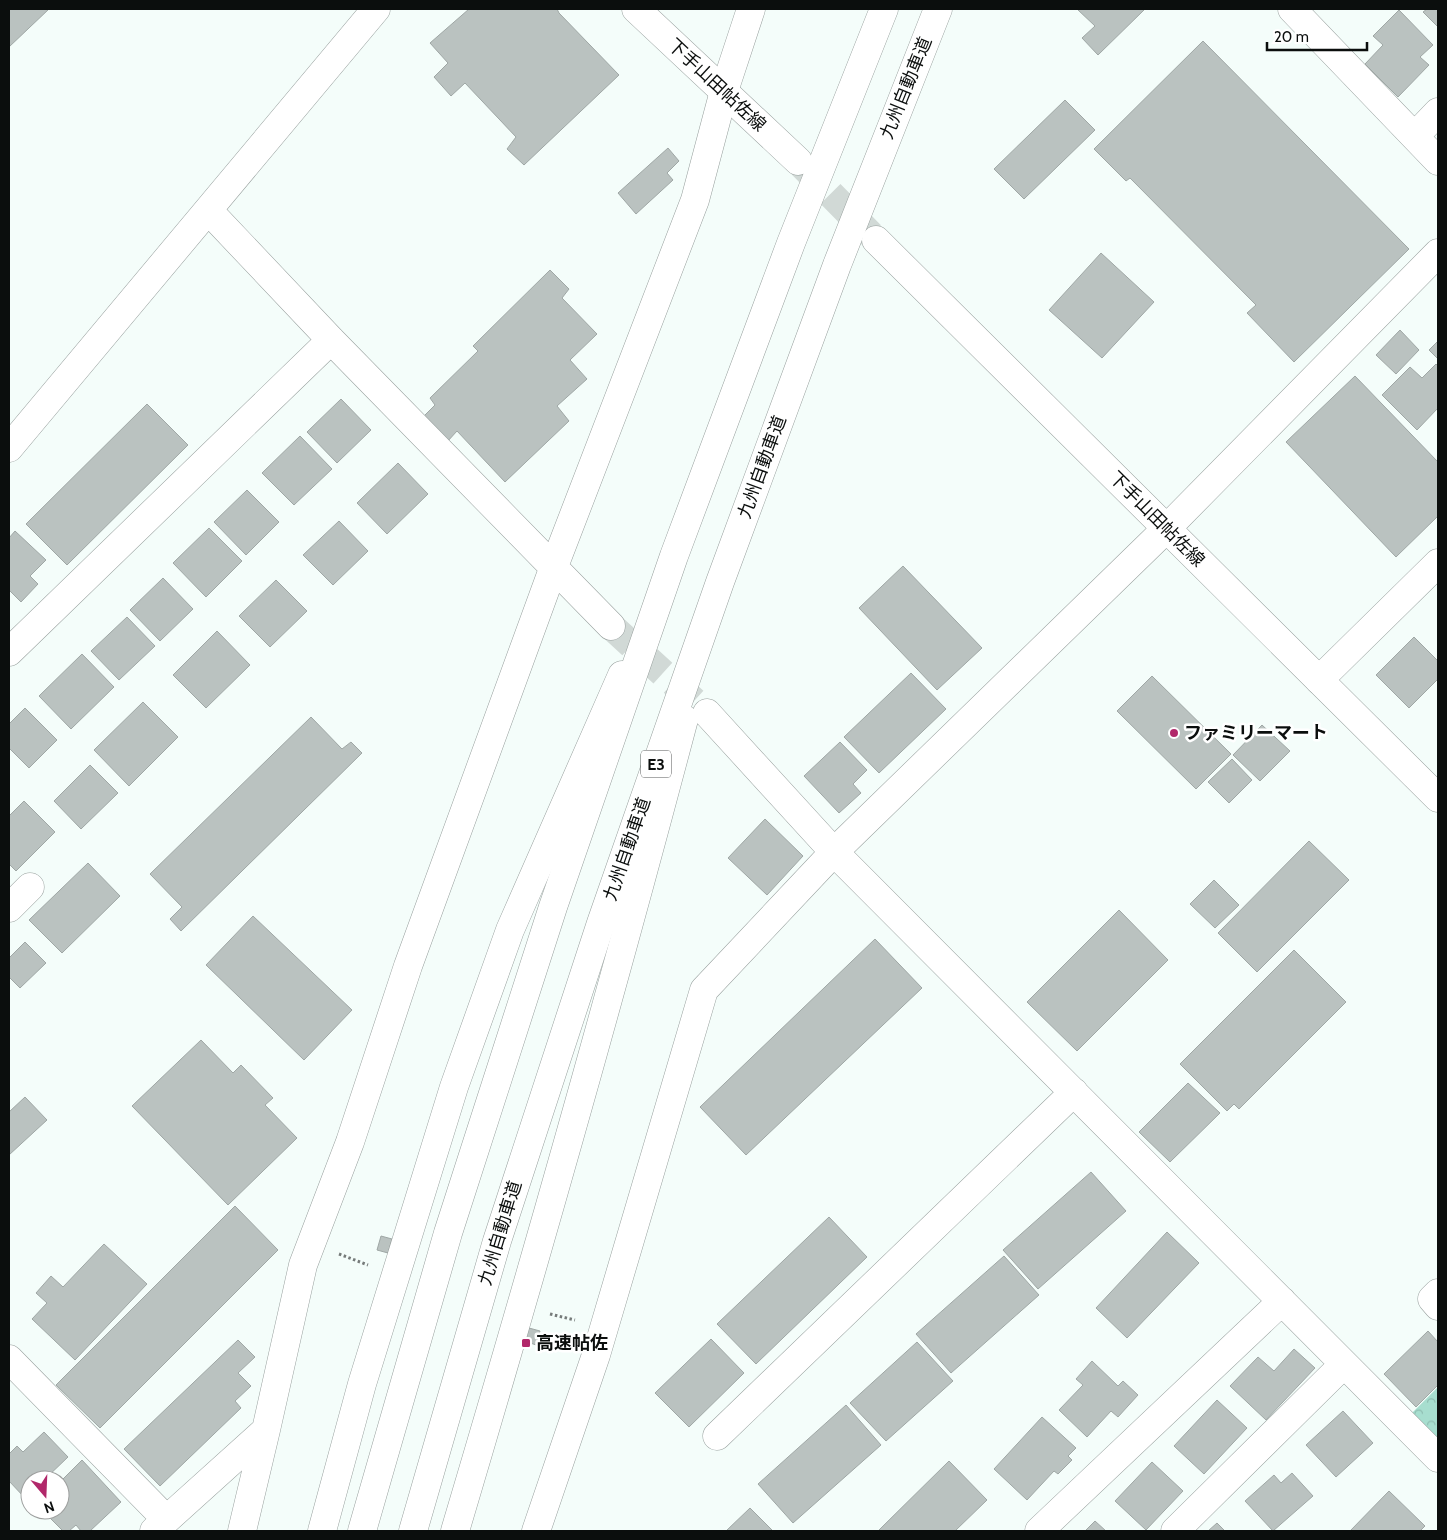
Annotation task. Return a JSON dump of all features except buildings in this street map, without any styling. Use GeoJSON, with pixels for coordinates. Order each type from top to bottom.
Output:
{"type":"FeatureCollection","features":[{"type":"Feature","properties":{"kind":"main road"},"geometry":{"type":"LineString","coordinates":[[9,448],[376,9]]}},
{"type":"Feature","properties":{"kind":"main road","name":"下手山田帖佐線"},"geometry":{"type":"LineString","coordinates":[[636,9],[798,162]]}},
{"type":"Feature","properties":{"kind":"main road"},"geometry":{"type":"LineString","coordinates":[[242,1531],[303,1265],[350,1142],[408,966],[553,569],[695,200],[724,91],[751,9]]}},
{"type":"Feature","properties":{"kind":"main road"},"geometry":{"type":"LineString","coordinates":[[362,1531],[448,1233],[553,907],[674,556],[791,243],[884,9]]}},
{"type":"Feature","properties":{"kind":"main road","name":"九州自動車道"},"geometry":{"type":"LineString","coordinates":[[413,1531],[500,1232],[604,914],[720,582],[837,264],[938,9]]}},
{"type":"Feature","properties":{"kind":"main road"},"geometry":{"type":"LineString","coordinates":[[1292,9],[1438,161]]}},
{"type":"Feature","properties":{"kind":"main road"},"geometry":{"type":"LineString","coordinates":[[1415,136],[1438,112]]}},
{"type":"Feature","properties":{"kind":"main road"},"geometry":{"type":"LineString","coordinates":[[208,210],[331,340],[553,569],[611,626]]}},
{"type":"Feature","properties":{"kind":"main road","name":"下手山田帖佐線"},"geometry":{"type":"LineString","coordinates":[[876,240],[1438,798]]}},
{"type":"Feature","properties":{"kind":"main road"},"geometry":{"type":"LineString","coordinates":[[536,1531],[596,1354],[704,990],[834,852],[1166,529],[1438,253]]}},
{"type":"Feature","properties":{"kind":"main road"},"geometry":{"type":"LineString","coordinates":[[9,652],[331,340]]}},
{"type":"Feature","properties":{"kind":"main road"},"geometry":{"type":"LineString","coordinates":[[322,1531],[362,1384],[399,1262],[454,1087],[510,930],[674,556]]}},
{"type":"Feature","properties":{"kind":"main road"},"geometry":{"type":"LineString","coordinates":[[1319,680],[1438,563]]}},
{"type":"Feature","properties":{"kind":"main road"},"geometry":{"type":"LineString","coordinates":[[455,1531],[515,1330],[642,878],[720,582]]}},
{"type":"Feature","properties":{"kind":"main road"},"geometry":{"type":"LineString","coordinates":[[707,713],[834,852],[1438,1458]]}},
{"type":"Feature","properties":{"kind":"main road"},"geometry":{"type":"LineString","coordinates":[[9,908],[30,887]]}},
{"type":"Feature","properties":{"kind":"main road"},"geometry":{"type":"LineString","coordinates":[[717,1436],[1074,1092]]}},
{"type":"Feature","properties":{"kind":"main road"},"geometry":{"type":"LineString","coordinates":[[1438,1293],[1432,1299],[1438,1306]]}},
{"type":"Feature","properties":{"kind":"main road"},"geometry":{"type":"LineString","coordinates":[[1039,1531],[1282,1301]]}},
{"type":"Feature","properties":{"kind":"main road"},"geometry":{"type":"LineString","coordinates":[[9,1359],[160,1525],[266,1430]]}},
{"type":"Feature","properties":{"kind":"main road"},"geometry":{"type":"LineString","coordinates":[[1175,1531],[1344,1364]]}},
{"type":"Feature","properties":{"kind":"path"},"geometry":{"type":"LineString","coordinates":[[338,1254],[369,1266]]}},
{"type":"Feature","properties":{"kind":"path"},"geometry":{"type":"LineString","coordinates":[[546,1314],[581,1321]]}},
{"type":"Feature","properties":{"kind":"green space"},"geometry":{"type":"Polygon","coordinates":[[[1438,1387],[1438,1439],[1412,1413],[1438,1387]]]}},
{"type":"Feature","properties":{"kind":"tunnel"},"geometry":{"type":"LineString","coordinates":[[801,164],[871,235]]}},
{"type":"Feature","properties":{"kind":"tunnel"},"geometry":{"type":"LineString","coordinates":[[611,626],[707,713]]}},
{"type":"Feature","properties":{"kind":"place","name":"ファミリーマート"},"geometry":{"type":"Point","coordinates":[1174,733]}},
{"type":"Feature","properties":{"kind":"place","name":"高速帖佐"},"geometry":{"type":"Point","coordinates":[526,1343]}}]}
